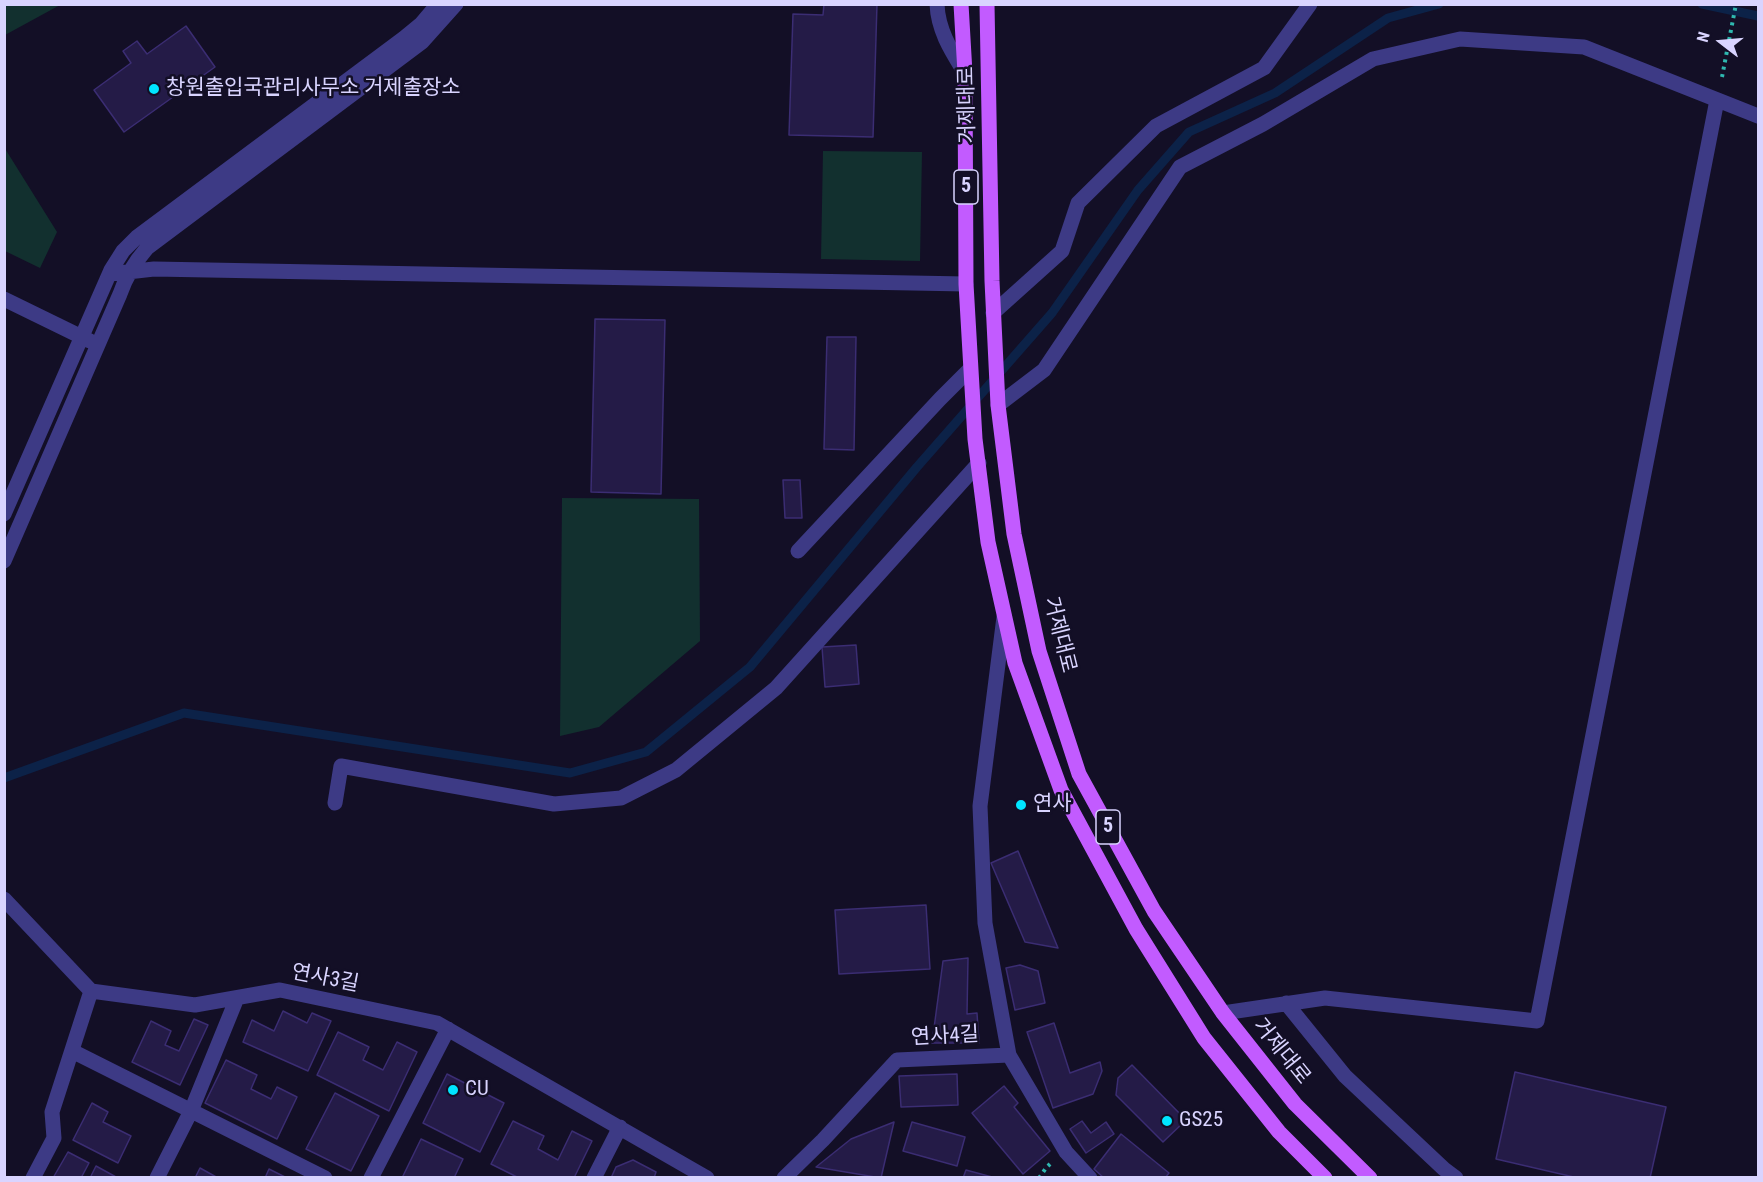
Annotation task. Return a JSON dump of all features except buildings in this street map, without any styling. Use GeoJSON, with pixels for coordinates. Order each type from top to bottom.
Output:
{"type":"FeatureCollection","features":[{"type":"Feature","properties":{"kind":"main road","name":"거제대로"},"geometry":{"type":"LineString","coordinates":[[961,4],[965,74],[966,284],[975,439],[988,542],[1015,663],[1061,790],[1136,929],[1204,1038],[1279,1132],[1325,1178]]}},
{"type":"Feature","properties":{"kind":"main road","name":"거제대로"},"geometry":{"type":"LineString","coordinates":[[987,4],[993,313],[998,405],[1014,534],[1039,651],[1078,774],[1154,911],[1223,1013],[1295,1104],[1370,1178]]}},
{"type":"Feature","properties":{"kind":"street"},"geometry":{"type":"LineString","coordinates":[[4,514],[110,274],[123,251],[137,237],[404,38],[421,24],[438,4]]}},
{"type":"Feature","properties":{"kind":"street"},"geometry":{"type":"LineString","coordinates":[[4,561],[136,260],[147,248],[422,42],[456,4]]}},
{"type":"Feature","properties":{"kind":"street"},"geometry":{"type":"LineString","coordinates":[[937,4],[937,14],[946,42],[965,74]]}},
{"type":"Feature","properties":{"kind":"street"},"geometry":{"type":"LineString","coordinates":[[993,313],[1062,251],[1078,203],[1156,126],[1264,68],[1310,4]]}},
{"type":"Feature","properties":{"kind":"street"},"geometry":{"type":"LineString","coordinates":[[998,405],[1044,370],[1180,167],[1263,124],[1373,59],[1460,39],[1584,46],[1758,116]]}},
{"type":"Feature","properties":{"kind":"street"},"geometry":{"type":"LineString","coordinates":[[1223,1013],[1325,998],[1537,1022],[1717,100]]}},
{"type":"Feature","properties":{"kind":"street"},"geometry":{"type":"LineString","coordinates":[[110,274],[166,269],[966,284]]}},
{"type":"Feature","properties":{"kind":"street"},"geometry":{"type":"LineString","coordinates":[[4,299],[98,345]]}},
{"type":"Feature","properties":{"kind":"street"},"geometry":{"type":"LineString","coordinates":[[798,551],[970,369]]}},
{"type":"Feature","properties":{"kind":"street"},"geometry":{"type":"LineString","coordinates":[[335,803],[341,766],[554,804],[621,798],[676,770],[776,688],[979,464]]}},
{"type":"Feature","properties":{"kind":"street"},"geometry":{"type":"LineString","coordinates":[[1004,615],[980,806],[985,923],[1009,1054]]}},
{"type":"Feature","properties":{"kind":"street"},"geometry":{"type":"LineString","coordinates":[[4,899],[91,991],[52,1112],[54,1138],[33,1178]]}},
{"type":"Feature","properties":{"kind":"street","name":"연사3길"},"geometry":{"type":"LineString","coordinates":[[91,991],[195,1005],[280,990],[437,1023],[707,1178]]}},
{"type":"Feature","properties":{"kind":"street"},"geometry":{"type":"LineString","coordinates":[[157,1178],[191,1111],[237,998]]}},
{"type":"Feature","properties":{"kind":"street"},"geometry":{"type":"LineString","coordinates":[[1286,1003],[1345,1076],[1456,1178]]}},
{"type":"Feature","properties":{"kind":"street"},"geometry":{"type":"LineString","coordinates":[[371,1178],[448,1029]]}},
{"type":"Feature","properties":{"kind":"street"},"geometry":{"type":"LineString","coordinates":[[72,1051],[325,1178]]}},
{"type":"Feature","properties":{"kind":"street","name":"연사4길"},"geometry":{"type":"LineString","coordinates":[[784,1178],[823,1140],[897,1060],[1009,1054],[1066,1152],[1090,1178]]}},
{"type":"Feature","properties":{"kind":"street"},"geometry":{"type":"LineString","coordinates":[[594,1178],[620,1127]]}},
{"type":"Feature","properties":{"kind":"path"},"geometry":{"type":"LineString","coordinates":[[1717,100],[1736,4]]}},
{"type":"Feature","properties":{"kind":"green space"},"geometry":{"type":"Polygon","coordinates":[[[5,4],[60,4],[60,5],[5,35],[5,4]]]}},
{"type":"Feature","properties":{"kind":"green space"},"geometry":{"type":"Polygon","coordinates":[[[4,147],[57,232],[40,268],[5,251],[4,147]]]}},
{"type":"Feature","properties":{"kind":"green space"},"geometry":{"type":"Polygon","coordinates":[[[823,151],[922,152],[920,261],[821,259],[823,151]]]}},
{"type":"Feature","properties":{"kind":"green space"},"geometry":{"type":"Polygon","coordinates":[[[562,498],[699,499],[700,641],[599,727],[560,736],[562,498]]]}},
{"type":"Feature","properties":{"kind":"waterway"},"geometry":{"type":"LineString","coordinates":[[4,778],[184,713],[570,773],[646,752],[750,667],[917,467],[1052,313],[1138,190],[1189,132],[1275,93],[1388,18],[1439,4]]}},
{"type":"Feature","properties":{"kind":"waterway"},"geometry":{"type":"LineString","coordinates":[[1702,4],[1758,16]]}},
{"type":"Feature","properties":{"kind":"place","name":"창원출입국관리사무소 거제출장소"},"geometry":{"type":"Point","coordinates":[154,89]}},
{"type":"Feature","properties":{"kind":"place","name":"연사"},"geometry":{"type":"Point","coordinates":[1021,805]}},
{"type":"Feature","properties":{"kind":"place","name":"CU"},"geometry":{"type":"Point","coordinates":[453,1090]}},
{"type":"Feature","properties":{"kind":"place","name":"GS25"},"geometry":{"type":"Point","coordinates":[1167,1121]}}]}
